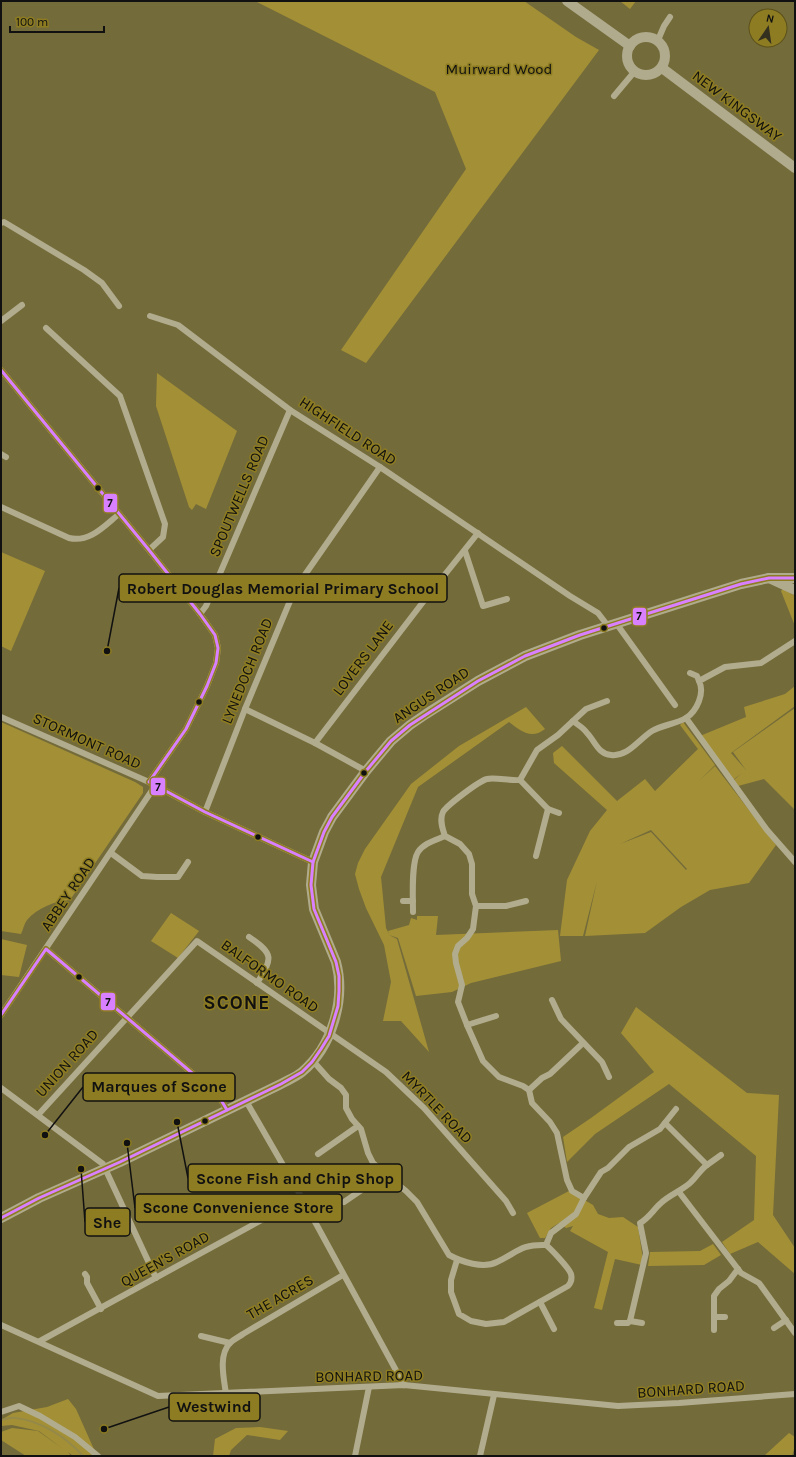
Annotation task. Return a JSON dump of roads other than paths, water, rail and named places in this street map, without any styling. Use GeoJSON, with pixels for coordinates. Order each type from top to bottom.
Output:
{"type":"FeatureCollection","features":[{"type":"Feature","properties":{"kind":"main road"},"geometry":{"type":"LineString","coordinates":[[567,1],[630,46]]}},
{"type":"Feature","properties":{"kind":"main road"},"geometry":{"type":"LineString","coordinates":[[652,37],[658,40],[665,50],[666,56],[662,68],[657,72],[646,75],[635,71],[628,62],[628,51],[630,46],[639,38],[652,37]]}},
{"type":"Feature","properties":{"kind":"main road","name":"NEW KINGSWAY"},"geometry":{"type":"LineString","coordinates":[[662,68],[795,168]]}},
{"type":"Feature","properties":{"kind":"main road"},"geometry":{"type":"LineString","coordinates":[[769,578],[795,589],[795,583]]}},
{"type":"Feature","properties":{"kind":"main road","name":"ANGUS ROAD"},"geometry":{"type":"LineString","coordinates":[[1,1218],[39,1198],[105,1169],[246,1101],[295,1076],[303,1071],[312,1061],[325,1043],[330,1033],[338,1003],[339,981],[336,962],[314,909],[312,885],[313,862],[324,832],[332,817],[366,771],[391,741],[410,725],[478,681],[557,642],[741,584],[769,578],[795,578]]}},
{"type":"Feature","properties":{"kind":"street"},"geometry":{"type":"LineString","coordinates":[[658,40],[670,17]]}},
{"type":"Feature","properties":{"kind":"street"},"geometry":{"type":"LineString","coordinates":[[614,96],[635,71]]}},
{"type":"Feature","properties":{"kind":"street"},"geometry":{"type":"LineString","coordinates":[[1,223],[4,222],[84,270],[102,283],[119,306]]}},
{"type":"Feature","properties":{"kind":"street"},"geometry":{"type":"LineString","coordinates":[[1,321],[22,305]]}},
{"type":"Feature","properties":{"kind":"street","name":"HIGHFIELD ROAD"},"geometry":{"type":"LineString","coordinates":[[150,316],[178,325],[290,410],[380,467],[598,613],[612,625],[675,705]]}},
{"type":"Feature","properties":{"kind":"street"},"geometry":{"type":"LineString","coordinates":[[46,328],[120,396],[165,524],[163,537],[149,550]]}},
{"type":"Feature","properties":{"kind":"street"},"geometry":{"type":"LineString","coordinates":[[1,370],[149,550],[200,614],[215,636],[218,648],[216,663],[207,686],[186,729],[149,782]]}},
{"type":"Feature","properties":{"kind":"street","name":"SPOUTWELLS ROAD"},"geometry":{"type":"LineString","coordinates":[[200,614],[206,606],[290,410]]}},
{"type":"Feature","properties":{"kind":"street","name":"LYNEDOCH ROAD"},"geometry":{"type":"LineString","coordinates":[[205,812],[294,589],[380,467]]}},
{"type":"Feature","properties":{"kind":"street"},"geometry":{"type":"LineString","coordinates":[[1,507],[69,538],[77,540],[95,533],[119,514]]}},
{"type":"Feature","properties":{"kind":"street","name":"LOVERS LANE"},"geometry":{"type":"LineString","coordinates":[[315,743],[478,533]]}},
{"type":"Feature","properties":{"kind":"street"},"geometry":{"type":"LineString","coordinates":[[465,550],[483,606],[507,599]]}},
{"type":"Feature","properties":{"kind":"street"},"geometry":{"type":"LineString","coordinates":[[699,681],[725,667],[761,663],[795,641]]}},
{"type":"Feature","properties":{"kind":"street"},"geometry":{"type":"LineString","coordinates":[[573,721],[587,732],[597,747],[603,752],[610,755],[620,755],[658,728],[686,718],[692,712],[701,697],[702,686],[697,676],[690,673]]}},
{"type":"Feature","properties":{"kind":"street"},"geometry":{"type":"LineString","coordinates":[[520,780],[537,750],[558,735],[586,709],[607,701]]}},
{"type":"Feature","properties":{"kind":"street"},"geometry":{"type":"LineString","coordinates":[[245,710],[315,743],[366,771]]}},
{"type":"Feature","properties":{"kind":"street","name":"STORMONT ROAD"},"geometry":{"type":"LineString","coordinates":[[1,717],[149,782],[205,812],[313,862]]}},
{"type":"Feature","properties":{"kind":"street"},"geometry":{"type":"LineString","coordinates":[[686,718],[767,830],[795,862]]}},
{"type":"Feature","properties":{"kind":"street"},"geometry":{"type":"LineString","coordinates":[[520,780],[512,781],[488,778],[478,782],[442,812],[442,827],[445,836],[460,844],[469,854],[472,864],[472,894],[476,906],[473,929],[467,938],[458,946],[455,954],[462,985],[458,1002],[483,1061],[499,1077],[529,1090],[532,1103],[550,1122],[557,1133],[567,1180],[572,1191],[584,1198]]}},
{"type":"Feature","properties":{"kind":"street"},"geometry":{"type":"LineString","coordinates":[[520,780],[548,809],[559,813]]}},
{"type":"Feature","properties":{"kind":"street","name":"ABBEY ROAD"},"geometry":{"type":"LineString","coordinates":[[1,1015],[155,786]]}},
{"type":"Feature","properties":{"kind":"street"},"geometry":{"type":"LineString","coordinates":[[536,856],[548,809]]}},
{"type":"Feature","properties":{"kind":"street"},"geometry":{"type":"LineString","coordinates":[[413,912],[414,860],[418,851],[426,844],[445,836]]}},
{"type":"Feature","properties":{"kind":"street"},"geometry":{"type":"LineString","coordinates":[[111,852],[142,876],[178,877],[188,862]]}},
{"type":"Feature","properties":{"kind":"street"},"geometry":{"type":"LineString","coordinates":[[403,901],[413,901]]}},
{"type":"Feature","properties":{"kind":"street"},"geometry":{"type":"LineString","coordinates":[[476,906],[506,906],[526,901]]}},
{"type":"Feature","properties":{"kind":"street"},"geometry":{"type":"LineString","coordinates":[[249,937],[265,949],[269,957],[266,970],[257,983]]}},
{"type":"Feature","properties":{"kind":"street","name":"BALFORMO ROAD"},"geometry":{"type":"LineString","coordinates":[[197,941],[330,1033]]}},
{"type":"Feature","properties":{"kind":"street","name":"UNION ROAD"},"geometry":{"type":"LineString","coordinates":[[38,1115],[197,941]]}},
{"type":"Feature","properties":{"kind":"street"},"geometry":{"type":"LineString","coordinates":[[46,949],[218,1096],[227,1110]]}},
{"type":"Feature","properties":{"kind":"street"},"geometry":{"type":"LineString","coordinates":[[552,1000],[561,1019],[602,1062],[609,1077]]}},
{"type":"Feature","properties":{"kind":"street"},"geometry":{"type":"LineString","coordinates":[[467,1026],[496,1016]]}},
{"type":"Feature","properties":{"kind":"street","name":"MYRTLE ROAD"},"geometry":{"type":"LineString","coordinates":[[330,1033],[386,1072],[424,1108],[506,1201],[513,1213]]}},
{"type":"Feature","properties":{"kind":"street"},"geometry":{"type":"LineString","coordinates":[[529,1090],[542,1078],[550,1074],[583,1043]]}},
{"type":"Feature","properties":{"kind":"street"},"geometry":{"type":"LineString","coordinates":[[312,1061],[329,1079],[342,1088],[346,1095],[346,1108],[358,1126],[373,1162],[385,1174],[406,1190],[417,1202],[449,1255],[457,1260],[482,1265],[496,1263],[520,1248],[546,1245],[553,1250],[569,1269],[572,1276],[568,1286],[540,1302],[504,1322],[486,1324],[471,1321],[459,1314],[451,1292],[451,1280],[457,1260]]}},
{"type":"Feature","properties":{"kind":"street"},"geometry":{"type":"LineString","coordinates":[[1,1088],[103,1164],[156,1278]]}},
{"type":"Feature","properties":{"kind":"street"},"geometry":{"type":"LineString","coordinates":[[246,1101],[302,1198],[404,1386]]}},
{"type":"Feature","properties":{"kind":"street"},"geometry":{"type":"LineString","coordinates":[[546,1245],[551,1233],[576,1214],[584,1198],[601,1172],[608,1168],[629,1147],[651,1134],[665,1123],[676,1109]]}},
{"type":"Feature","properties":{"kind":"street"},"geometry":{"type":"LineString","coordinates":[[665,1123],[707,1165]]}},
{"type":"Feature","properties":{"kind":"street"},"geometry":{"type":"LineString","coordinates":[[318,1154],[358,1126]]}},
{"type":"Feature","properties":{"kind":"street"},"geometry":{"type":"LineString","coordinates":[[630,1321],[646,1253],[640,1223],[648,1218],[666,1198],[679,1192],[691,1182],[701,1170],[721,1156]]}},
{"type":"Feature","properties":{"kind":"street"},"geometry":{"type":"LineString","coordinates":[[344,1202],[385,1174]]}},
{"type":"Feature","properties":{"kind":"street"},"geometry":{"type":"LineString","coordinates":[[679,1192],[740,1273],[759,1283],[795,1333]]}},
{"type":"Feature","properties":{"kind":"street","name":"QUEEN'S ROAD"},"geometry":{"type":"LineString","coordinates":[[40,1341],[302,1198]]}},
{"type":"Feature","properties":{"kind":"street"},"geometry":{"type":"LineString","coordinates":[[714,1330],[714,1296],[719,1289],[729,1281],[738,1269]]}},
{"type":"Feature","properties":{"kind":"street"},"geometry":{"type":"LineString","coordinates":[[85,1274],[87,1277],[87,1283],[101,1308]]}},
{"type":"Feature","properties":{"kind":"street","name":"THE ACRES"},"geometry":{"type":"LineString","coordinates":[[230,1343],[343,1275]]}},
{"type":"Feature","properties":{"kind":"street"},"geometry":{"type":"LineString","coordinates":[[540,1302],[554,1329]]}},
{"type":"Feature","properties":{"kind":"street"},"geometry":{"type":"LineString","coordinates":[[714,1317],[726,1317]]}},
{"type":"Feature","properties":{"kind":"street"},"geometry":{"type":"LineString","coordinates":[[774,1328],[786,1320]]}},
{"type":"Feature","properties":{"kind":"street"},"geometry":{"type":"LineString","coordinates":[[617,1323],[628,1323],[630,1321],[642,1323]]}},
{"type":"Feature","properties":{"kind":"street","name":"BONHARD ROAD"},"geometry":{"type":"LineString","coordinates":[[3,1326],[40,1341],[158,1396],[404,1386],[618,1406],[795,1394]]}},
{"type":"Feature","properties":{"kind":"street"},"geometry":{"type":"LineString","coordinates":[[201,1336],[230,1343],[226,1349],[224,1357],[226,1394]]}},
{"type":"Feature","properties":{"kind":"street"},"geometry":{"type":"LineString","coordinates":[[355,1456],[369,1387]]}},
{"type":"Feature","properties":{"kind":"street"},"geometry":{"type":"LineString","coordinates":[[480,1456],[494,1395]]}},
{"type":"Feature","properties":{"kind":"street"},"geometry":{"type":"LineString","coordinates":[[1,1412],[19,1406],[40,1416],[75,1437],[98,1456]]}},
{"type":"Feature","properties":{"kind":"waterway"},"geometry":{"type":"LineString","coordinates":[[1,1420],[14,1418],[35,1423],[62,1437],[83,1456]]}},
{"type":"Feature","properties":{"kind":"place","name":"Robert Douglas Memorial Primary School"},"geometry":{"type":"Point","coordinates":[107,651]}},
{"type":"Feature","properties":{"kind":"place","name":"Scone Fish and Chip Shop"},"geometry":{"type":"Point","coordinates":[177,1122]}},
{"type":"Feature","properties":{"kind":"place","name":"Marques of Scone"},"geometry":{"type":"Point","coordinates":[45,1135]}},
{"type":"Feature","properties":{"kind":"place","name":"Scone Convenience Store"},"geometry":{"type":"Point","coordinates":[127,1143]}},
{"type":"Feature","properties":{"kind":"place","name":"She"},"geometry":{"type":"Point","coordinates":[81,1169]}},
{"type":"Feature","properties":{"kind":"place","name":"Westwind"},"geometry":{"type":"Point","coordinates":[104,1429]}},
{"type":"Feature","properties":{"kind":"district","name":"SCONE"},"geometry":{"type":"Point","coordinates":[237,1003]}},
{"type":"Feature","properties":{"kind":"park label","name":"Muirward Wood"},"geometry":{"type":"Point","coordinates":[499,69]}}]}
